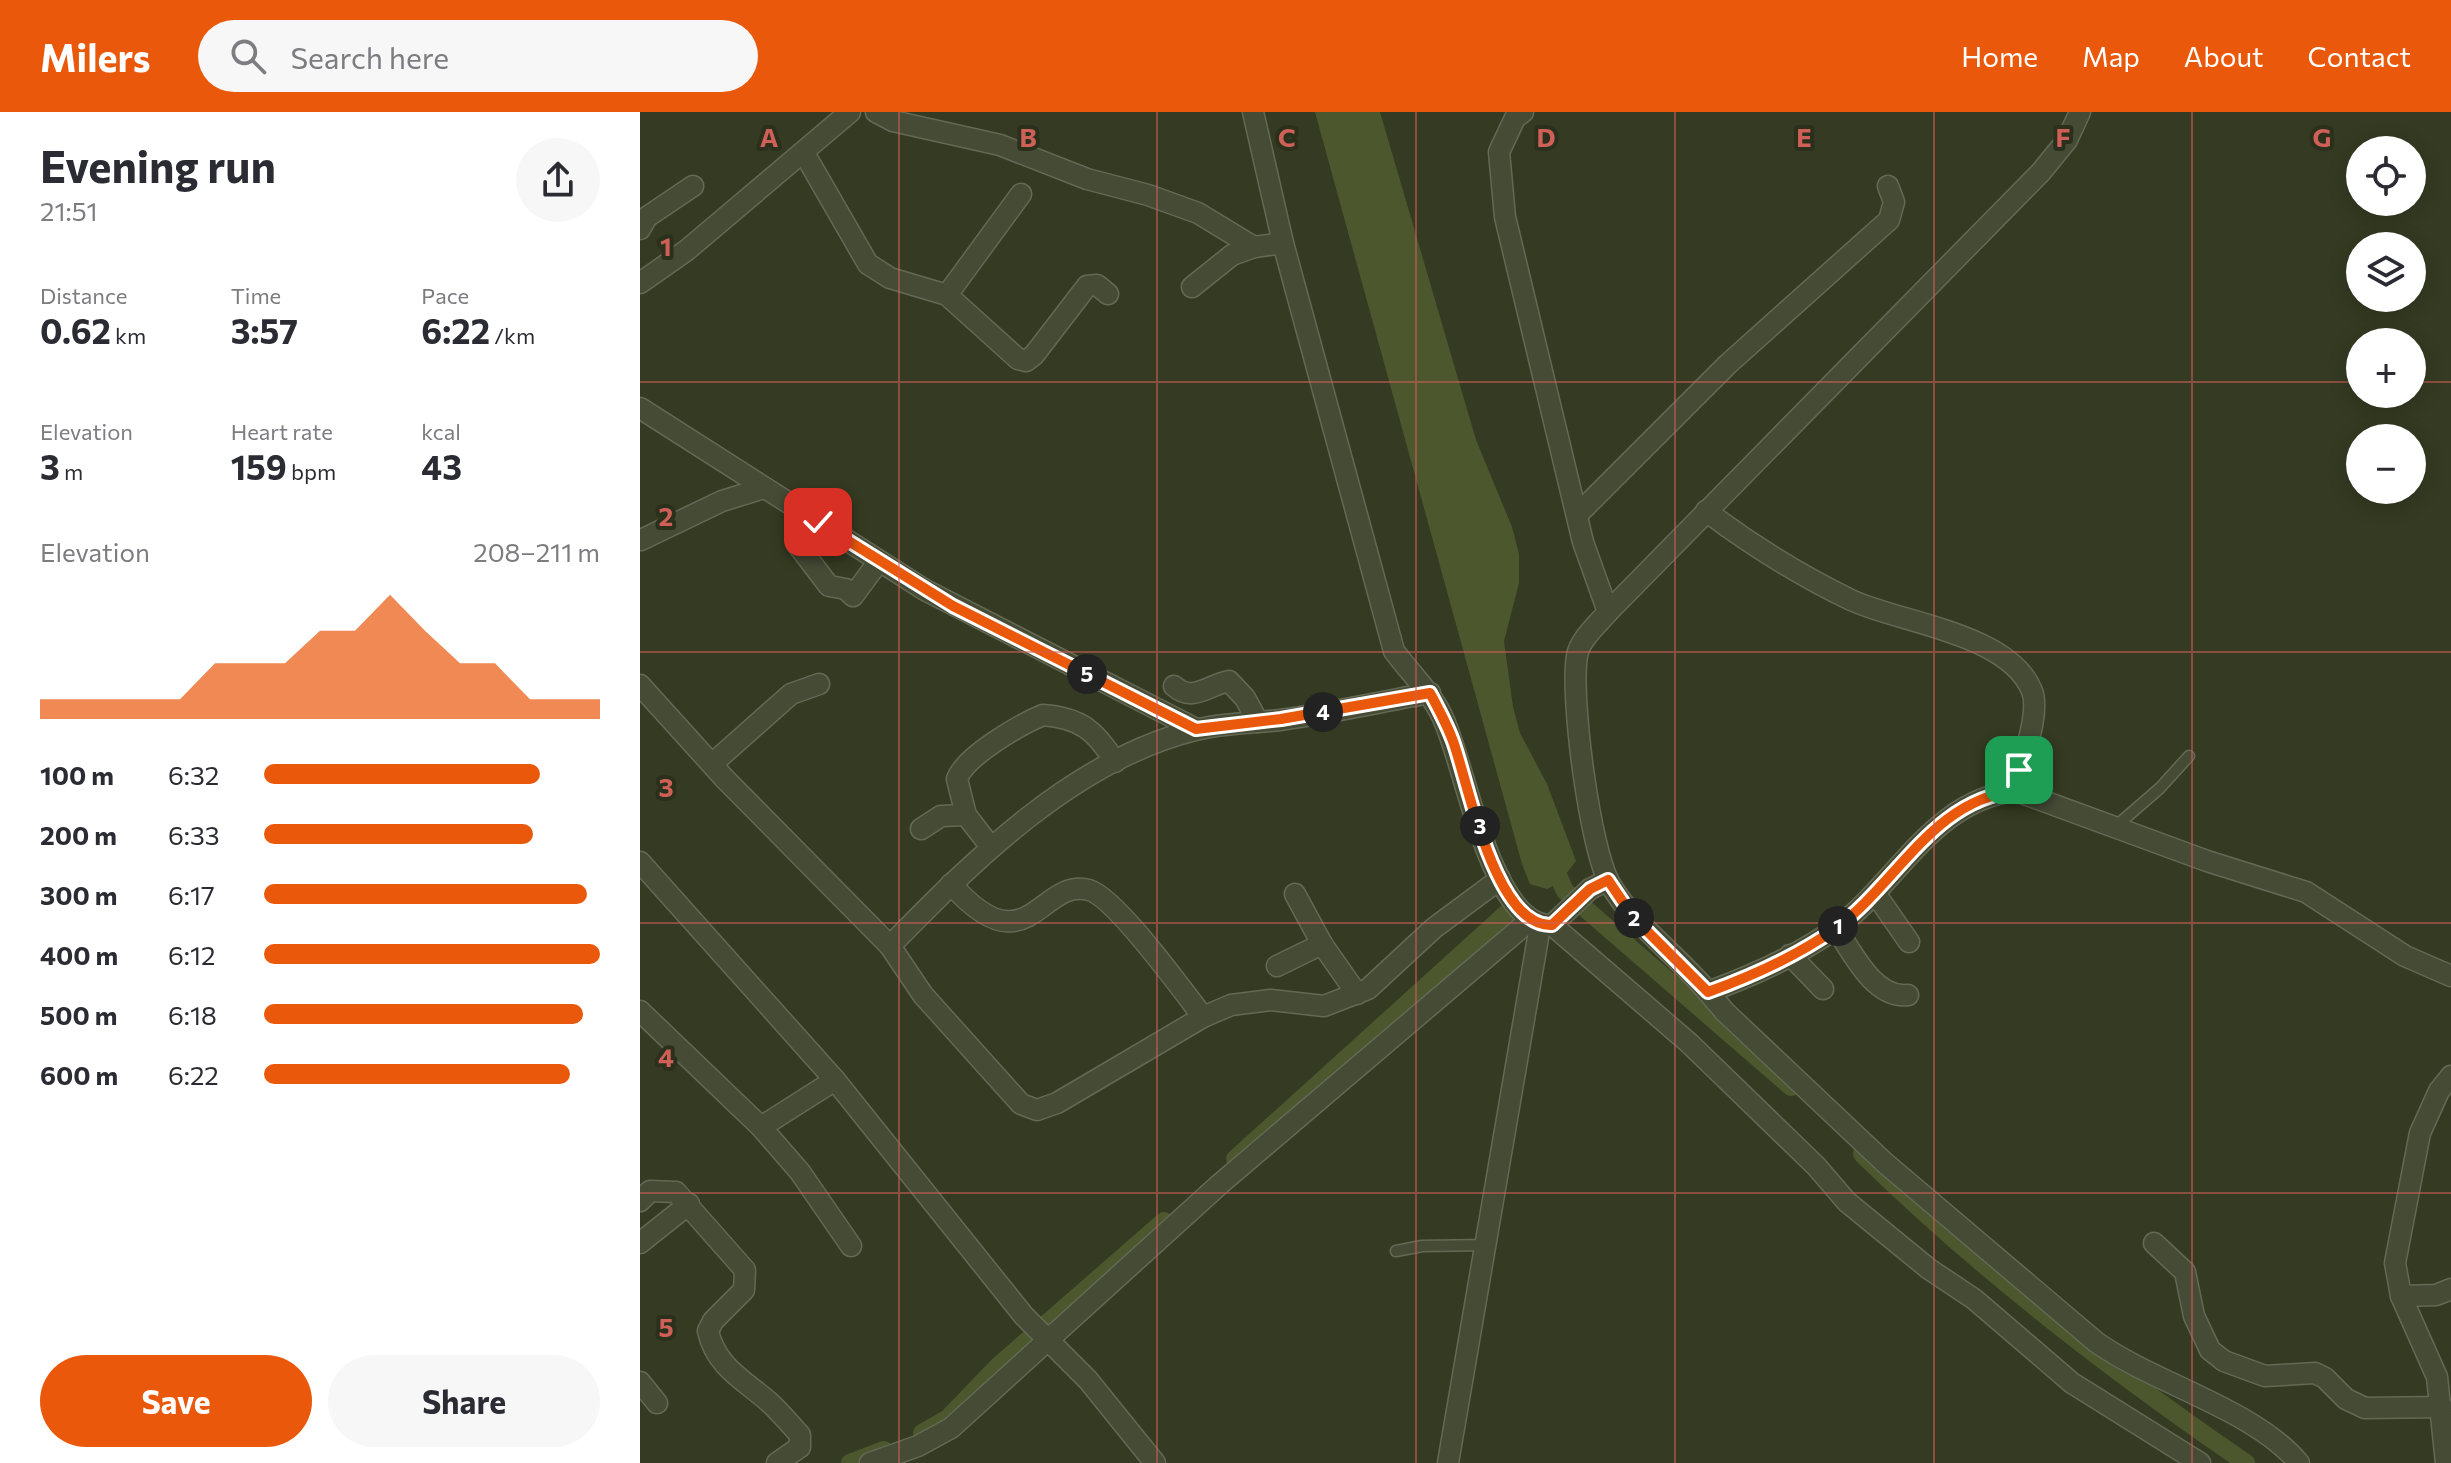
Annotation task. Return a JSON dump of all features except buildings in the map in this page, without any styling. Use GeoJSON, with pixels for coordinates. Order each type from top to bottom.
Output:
{"type":"FeatureCollection","features":[{"type":"Feature","properties":{"kind":"street"},"geometry":{"type":"LineString","coordinates":[[640,283],[687,250],[850,112]]}},
{"type":"Feature","properties":{"kind":"street"},"geometry":{"type":"LineString","coordinates":[[876,112],[893,121],[1000,145],[1087,179],[1148,195],[1198,213],[1254,247]]}},
{"type":"Feature","properties":{"kind":"street"},"geometry":{"type":"LineString","coordinates":[[1253,112],[1283,243],[1388,637],[1403,663],[1430,693],[1453,742],[1487,850],[1500,879],[1689,1043],[1816,1166],[1847,1202],[1929,1269],[1974,1299],[2072,1383],[2200,1463]]}},
{"type":"Feature","properties":{"kind":"street"},"geometry":{"type":"LineString","coordinates":[[1523,112],[1504,135],[1499,152],[1505,217],[1577,515],[1608,612]]}},
{"type":"Feature","properties":{"kind":"street"},"geometry":{"type":"LineString","coordinates":[[2085,114],[2041,172],[1608,612],[1577,655],[1576,695],[1599,884],[1725,1012],[1885,1163],[2096,1342],[2121,1360],[2269,1436],[2299,1463]]}},
{"type":"Feature","properties":{"kind":"street"},"geometry":{"type":"LineString","coordinates":[[804,153],[868,264],[890,278],[947,295],[1018,359],[1026,361],[1087,286],[1097,285],[1108,294]]}},
{"type":"Feature","properties":{"kind":"street"},"geometry":{"type":"LineString","coordinates":[[640,229],[647,217],[693,186]]}},
{"type":"Feature","properties":{"kind":"street"},"geometry":{"type":"LineString","coordinates":[[1577,515],[1728,364],[1889,220],[1894,202],[1888,186]]}},
{"type":"Feature","properties":{"kind":"street"},"geometry":{"type":"LineString","coordinates":[[947,295],[1021,194]]}},
{"type":"Feature","properties":{"kind":"street"},"geometry":{"type":"LineString","coordinates":[[1192,287],[1232,255],[1254,247],[1283,243]]}},
{"type":"Feature","properties":{"kind":"street"},"geometry":{"type":"LineString","coordinates":[[640,408],[953,606],[1196,729]]}},
{"type":"Feature","properties":{"kind":"street"},"geometry":{"type":"LineString","coordinates":[[641,540],[722,501],[764,488]]}},
{"type":"Feature","properties":{"kind":"street"},"geometry":{"type":"LineString","coordinates":[[1706,511],[1763,554],[1797,573],[1856,602],[1964,639],[2003,658],[2017,670],[2033,693],[2035,711],[2016,791]]}},
{"type":"Feature","properties":{"kind":"street"},"geometry":{"type":"LineString","coordinates":[[797,544],[829,586],[846,589],[858,602],[879,561]]}},
{"type":"Feature","properties":{"kind":"street"},"geometry":{"type":"LineString","coordinates":[[1174,686],[1188,695],[1195,695],[1229,681],[1245,698],[1258,722]]}},
{"type":"Feature","properties":{"kind":"street"},"geometry":{"type":"LineString","coordinates":[[712,764],[791,694],[819,684]]}},
{"type":"Feature","properties":{"kind":"street"},"geometry":{"type":"LineString","coordinates":[[640,685],[712,764],[890,946],[932,1005],[1028,1109],[1057,1103],[1203,1017],[1246,1001],[1271,1000],[1324,1006],[1357,994],[1380,981],[1434,928],[1500,879]]}},
{"type":"Feature","properties":{"kind":"street"},"geometry":{"type":"LineString","coordinates":[[890,946],[990,846],[1045,806],[1115,762],[1196,729],[1258,722],[1430,693]]}},
{"type":"Feature","properties":{"kind":"street"},"geometry":{"type":"LineString","coordinates":[[990,846],[966,815],[957,779],[963,766],[1043,715],[1077,722],[1098,735],[1115,762]]}},
{"type":"Feature","properties":{"kind":"street"},"geometry":{"type":"LineString","coordinates":[[1708,992],[1790,955],[1836,928],[1875,893],[1936,828],[1955,813],[1997,793],[2016,791],[2207,861],[2306,892],[2405,956],[2451,976]]}},
{"type":"Feature","properties":{"kind":"street"},"geometry":{"type":"LineString","coordinates":[[921,829],[941,816],[966,815]]}},
{"type":"Feature","properties":{"kind":"street"},"geometry":{"type":"LineString","coordinates":[[640,862],[835,1080],[1024,1316],[1088,1380],[1155,1463]]}},
{"type":"Feature","properties":{"kind":"street"},"geometry":{"type":"LineString","coordinates":[[951,884],[973,907],[1010,922],[1025,919],[1077,890],[1097,894],[1116,911],[1203,1017]]}},
{"type":"Feature","properties":{"kind":"street"},"geometry":{"type":"LineString","coordinates":[[870,1463],[938,1438],[1045,1338],[1220,1184],[1546,922],[1599,884]]}},
{"type":"Feature","properties":{"kind":"street"},"geometry":{"type":"LineString","coordinates":[[1875,893],[1909,942]]}},
{"type":"Feature","properties":{"kind":"street"},"geometry":{"type":"LineString","coordinates":[[1295,894],[1322,944],[1357,994]]}},
{"type":"Feature","properties":{"kind":"street"},"geometry":{"type":"LineString","coordinates":[[1448,1463],[1546,922]]}},
{"type":"Feature","properties":{"kind":"street"},"geometry":{"type":"LineString","coordinates":[[1836,928],[1876,982],[1893,995],[1908,995]]}},
{"type":"Feature","properties":{"kind":"street"},"geometry":{"type":"LineString","coordinates":[[1277,966],[1322,944]]}},
{"type":"Feature","properties":{"kind":"street"},"geometry":{"type":"LineString","coordinates":[[1790,955],[1823,989]]}},
{"type":"Feature","properties":{"kind":"street"},"geometry":{"type":"LineString","coordinates":[[640,1011],[761,1127],[800,1172],[851,1246]]}},
{"type":"Feature","properties":{"kind":"street"},"geometry":{"type":"LineString","coordinates":[[2446,1463],[2442,1407],[2434,1365],[2401,1296],[2395,1263],[2420,1133],[2439,1091],[2451,1076]]}},
{"type":"Feature","properties":{"kind":"street"},"geometry":{"type":"LineString","coordinates":[[761,1127],[835,1080]]}},
{"type":"Feature","properties":{"kind":"street"},"geometry":{"type":"LineString","coordinates":[[640,1201],[650,1191],[662,1189],[676,1192],[745,1270],[744,1290],[713,1321],[708,1331],[718,1358],[729,1371],[768,1401],[800,1435],[800,1447],[777,1463]]}},
{"type":"Feature","properties":{"kind":"street"},"geometry":{"type":"LineString","coordinates":[[640,1243],[689,1204]]}},
{"type":"Feature","properties":{"kind":"street"},"geometry":{"type":"LineString","coordinates":[[2154,1243],[2185,1272],[2194,1316],[2210,1350],[2224,1361],[2265,1376],[2315,1373],[2325,1378],[2346,1399],[2365,1408],[2442,1407]]}},
{"type":"Feature","properties":{"kind":"street"},"geometry":{"type":"LineString","coordinates":[[2401,1296],[2444,1292]]}},
{"type":"Feature","properties":{"kind":"street"},"geometry":{"type":"LineString","coordinates":[[2410,1318],[2444,1292]]}},
{"type":"Feature","properties":{"kind":"street"},"geometry":{"type":"LineString","coordinates":[[640,1382],[657,1403]]}},
{"type":"Feature","properties":{"kind":"lane"},"geometry":{"type":"LineString","coordinates":[[2115,827],[2160,788],[2189,756]]}},
{"type":"Feature","properties":{"kind":"lane"},"geometry":{"type":"LineString","coordinates":[[1396,1251],[1422,1246],[1487,1245]]}},
{"type":"Feature","properties":{"kind":"shaded area"},"geometry":{"type":"Polygon","coordinates":[[[1315,112],[1380,112],[1476,440],[1512,527],[1519,554],[1519,583],[1504,641],[1513,707],[1520,733],[1547,784],[1576,861],[1559,883],[1547,889],[1530,884],[1522,864],[1315,112]]]}},
{"type":"Feature","properties":{"kind":"waterway"},"geometry":{"type":"LineString","coordinates":[[1551,860],[1565,891],[1791,1087]]}},
{"type":"Feature","properties":{"kind":"waterway"},"geometry":{"type":"LineString","coordinates":[[1235,1159],[1509,911]]}},
{"type":"Feature","properties":{"kind":"waterway"},"geometry":{"type":"LineString","coordinates":[[1862,1154],[1953,1238],[2047,1317],[2145,1392],[2246,1463]]}},
{"type":"Feature","properties":{"kind":"waterway"},"geometry":{"type":"LineString","coordinates":[[922,1433],[948,1418],[998,1366],[1164,1221]]}},
{"type":"Feature","properties":{"kind":"waterway"},"geometry":{"type":"LineString","coordinates":[[850,1463],[884,1450]]}},
{"type":"Feature","properties":{"kind":"route"},"geometry":{"type":"LineString","coordinates":[[818,522],[953,606],[1196,729],[1281,719],[1430,693],[1453,742],[1487,850],[1507,893],[1529,921],[1540,926],[1552,925],[1590,889],[1608,880],[1633,917],[1708,992],[1761,970],[1836,928],[1875,893],[1936,828],[1955,813],[1997,793],[2016,791],[2019,770]]}}]}
